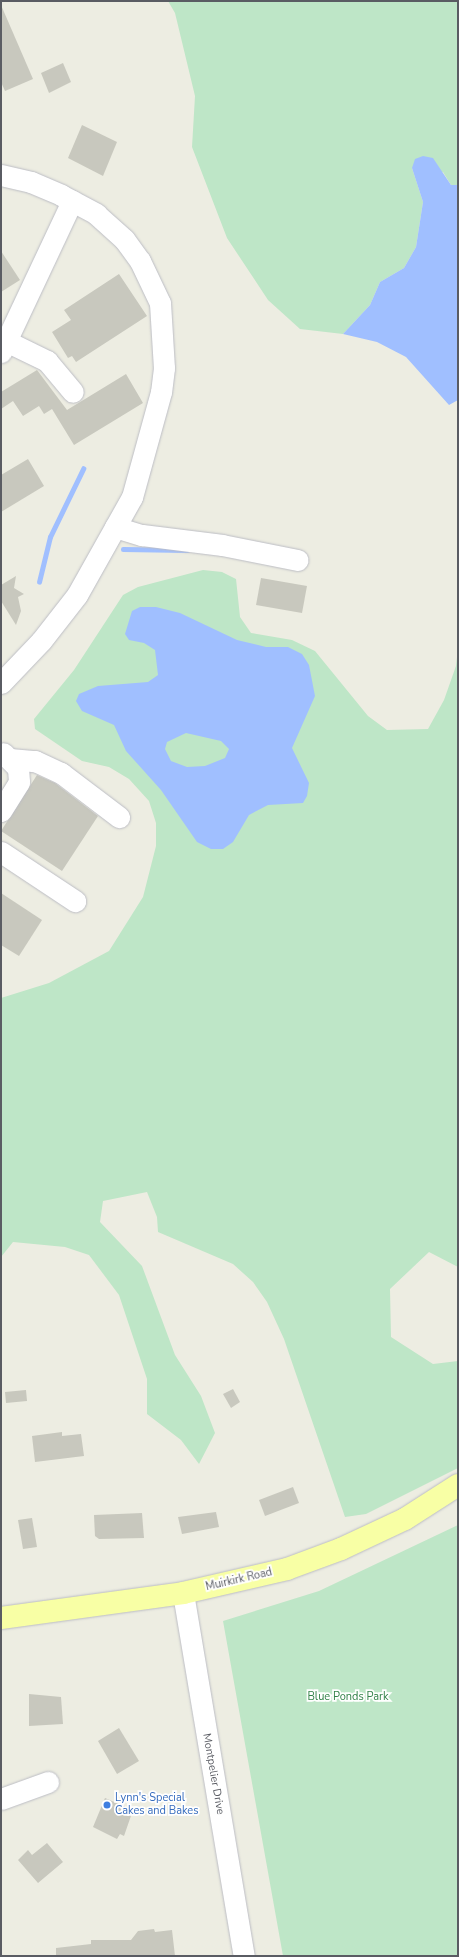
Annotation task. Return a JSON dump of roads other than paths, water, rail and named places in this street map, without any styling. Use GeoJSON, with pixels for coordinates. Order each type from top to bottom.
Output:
{"type":"FeatureCollection","features":[{"type":"Feature","properties":{"kind":"main road","name":"Muirkirk Road"},"geometry":{"type":"LineString","coordinates":[[1,1618],[183,1593],[287,1569],[341,1549],[405,1519],[458,1485]]}},
{"type":"Feature","properties":{"kind":"street"},"geometry":{"type":"LineString","coordinates":[[1,683],[68,607],[132,497],[161,392],[164,361],[160,303],[140,261],[124,239],[96,214],[72,201],[2,170]]}},
{"type":"Feature","properties":{"kind":"street"},"geometry":{"type":"LineString","coordinates":[[72,201],[4,346],[47,361],[73,392]]}},
{"type":"Feature","properties":{"kind":"street"},"geometry":{"type":"LineString","coordinates":[[115,527],[142,535],[222,545],[298,560]]}},
{"type":"Feature","properties":{"kind":"street"},"geometry":{"type":"LineString","coordinates":[[1,811],[19,782],[18,768],[5,755]]}},
{"type":"Feature","properties":{"kind":"street"},"geometry":{"type":"LineString","coordinates":[[5,755],[35,762],[61,773],[120,817]]}},
{"type":"Feature","properties":{"kind":"street"},"geometry":{"type":"LineString","coordinates":[[1,852],[75,901]]}},
{"type":"Feature","properties":{"kind":"street","name":"Montpelier Drive"},"geometry":{"type":"LineString","coordinates":[[183,1593],[244,1956]]}},
{"type":"Feature","properties":{"kind":"street"},"geometry":{"type":"LineString","coordinates":[[1,1799],[48,1782]]}},
{"type":"Feature","properties":{"kind":"water"},"geometry":{"type":"Polygon","coordinates":[[[423,156],[433,158],[451,185],[458,185],[458,400],[449,405],[406,357],[377,342],[343,334],[370,305],[380,282],[404,268],[416,247],[423,202],[412,168],[415,159],[423,156]]]}},
{"type":"Feature","properties":{"kind":"water"},"geometry":{"type":"Polygon","coordinates":[[[140,607],[156,607],[180,613],[237,640],[266,647],[288,647],[302,654],[309,665],[315,696],[292,748],[309,783],[307,796],[303,803],[268,805],[249,815],[233,842],[223,849],[211,849],[197,842],[161,790],[126,751],[114,725],[82,711],[76,701],[79,694],[98,686],[148,682],[158,675],[155,650],[144,643],[129,640],[125,634],[132,611],[140,607]],[[186,733],[167,742],[165,749],[171,761],[187,767],[205,766],[225,758],[229,749],[221,741],[186,733]]]}},
{"type":"Feature","properties":{"kind":"waterway"},"geometry":{"type":"LineString","coordinates":[[39,582],[50,537],[83,469]]}},
{"type":"Feature","properties":{"kind":"waterway"},"geometry":{"type":"LineString","coordinates":[[123,549],[187,550]]}},
{"type":"Feature","properties":{"kind":"place","name":"Lynn's Special Cakes and Bakes"},"geometry":{"type":"Point","coordinates":[107,1805]}},
{"type":"Feature","properties":{"kind":"park label","name":"Blue Ponds Park"},"geometry":{"type":"Point","coordinates":[348,1697]}}]}
